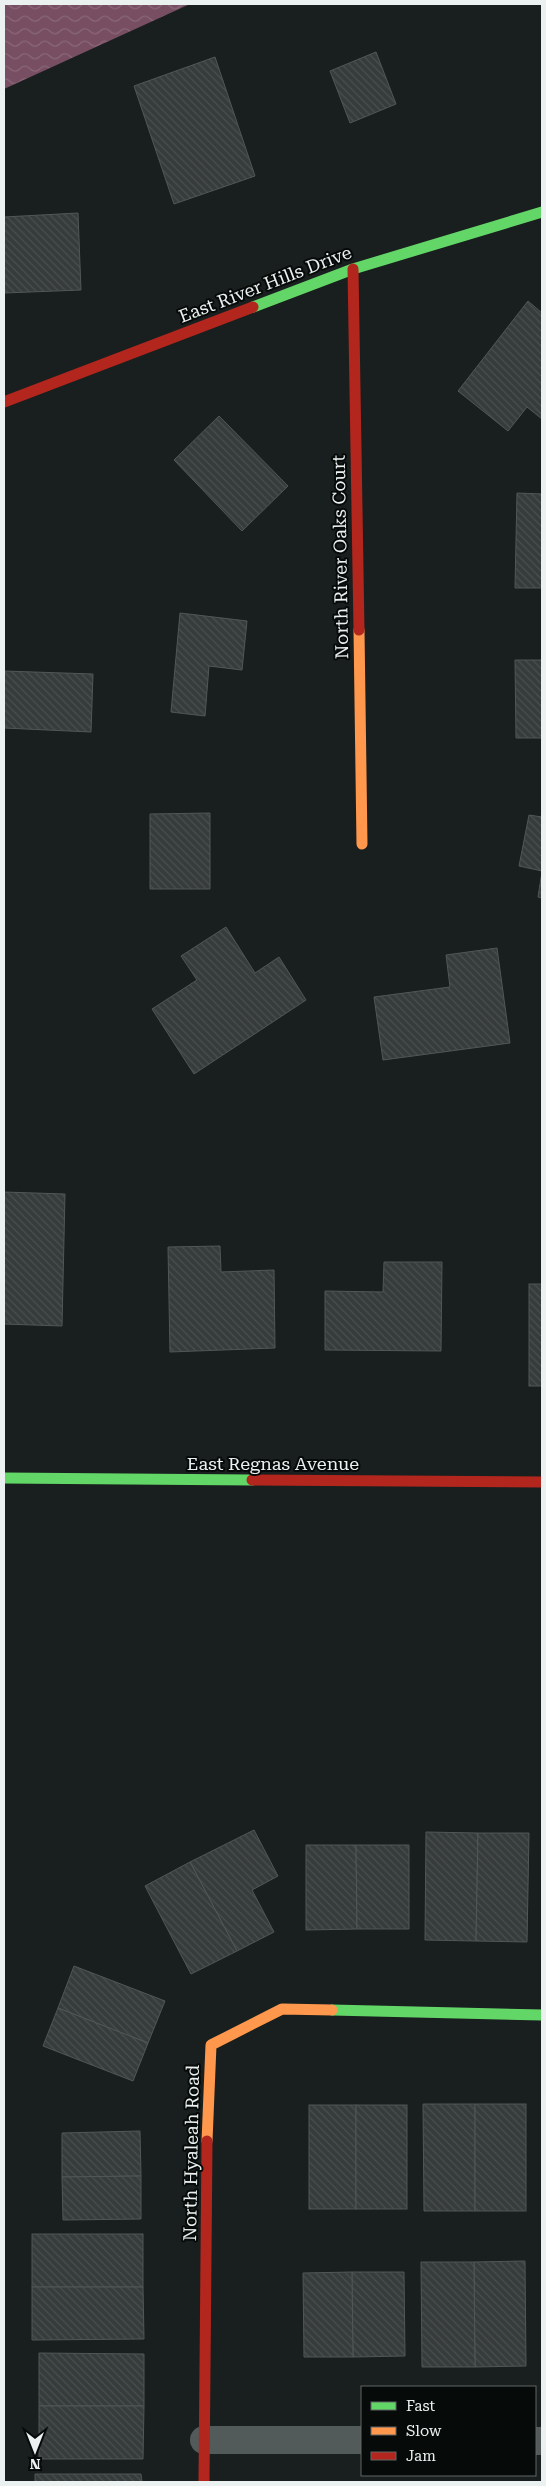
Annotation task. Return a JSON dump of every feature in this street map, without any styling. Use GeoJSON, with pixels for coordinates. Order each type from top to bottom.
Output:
{"type":"FeatureCollection","features":[{"type":"Feature","properties":{"kind":"street","name":"East River Hills Drive"},"geometry":{"type":"LineString","coordinates":[[4,402],[353,269],[542,212]]}},
{"type":"Feature","properties":{"kind":"street","name":"North River Oaks Court"},"geometry":{"type":"LineString","coordinates":[[353,269],[362,844]]}},
{"type":"Feature","properties":{"kind":"street","name":"East Regnas Avenue"},"geometry":{"type":"LineString","coordinates":[[4,1478],[542,1482]]}},
{"type":"Feature","properties":{"kind":"street","name":"North Hyaleah Road"},"geometry":{"type":"LineString","coordinates":[[204,2482],[207,2103],[211,2045],[282,2009],[542,2014]]}},
{"type":"Feature","properties":{"kind":"street"},"geometry":{"type":"LineString","coordinates":[[204,2440],[361,2440]]}},
{"type":"Feature","properties":{"kind":"water"},"geometry":{"type":"Polygon","coordinates":[[[4,4],[190,4],[4,89],[4,4]]]}},
{"type":"Feature","properties":{"kind":"building"},"geometry":{"type":"Polygon","coordinates":[[[376,52],[396,104],[350,123],[330,71],[376,52]]]}},
{"type":"Feature","properties":{"kind":"building"},"geometry":{"type":"Polygon","coordinates":[[[215,57],[255,176],[174,204],[134,86],[215,57]]]}},
{"type":"Feature","properties":{"kind":"building"},"geometry":{"type":"Polygon","coordinates":[[[78,213],[81,290],[4,293],[4,217],[78,213]]]}},
{"type":"Feature","properties":{"kind":"building"},"geometry":{"type":"Polygon","coordinates":[[[528,301],[542,313],[542,419],[527,407],[508,431],[458,391],[528,301]]]}},
{"type":"Feature","properties":{"kind":"building"},"geometry":{"type":"Polygon","coordinates":[[[219,416],[288,486],[242,531],[174,460],[219,416]]]}},
{"type":"Feature","properties":{"kind":"building"},"geometry":{"type":"Polygon","coordinates":[[[517,493],[542,494],[542,588],[515,588],[517,493]]]}},
{"type":"Feature","properties":{"kind":"building"},"geometry":{"type":"Polygon","coordinates":[[[180,613],[247,621],[242,670],[209,666],[205,716],[171,712],[180,613]]]}},
{"type":"Feature","properties":{"kind":"building"},"geometry":{"type":"Polygon","coordinates":[[[515,660],[542,660],[542,738],[516,738],[515,660]]]}},
{"type":"Feature","properties":{"kind":"building"},"geometry":{"type":"Polygon","coordinates":[[[4,671],[93,674],[91,732],[4,728],[4,671]]]}},
{"type":"Feature","properties":{"kind":"building"},"geometry":{"type":"Polygon","coordinates":[[[210,813],[210,889],[150,889],[150,814],[210,813]]]}},
{"type":"Feature","properties":{"kind":"building"},"geometry":{"type":"Polygon","coordinates":[[[529,815],[542,817],[542,871],[519,866],[529,815]]]}},
{"type":"Feature","properties":{"kind":"building"},"geometry":{"type":"Polygon","coordinates":[[[542,872],[542,898],[538,897],[542,872]]]}},
{"type":"Feature","properties":{"kind":"building"},"geometry":{"type":"Polygon","coordinates":[[[226,927],[255,973],[279,957],[306,1000],[194,1074],[152,1009],[197,980],[181,956],[226,927]]]}},
{"type":"Feature","properties":{"kind":"building"},"geometry":{"type":"Polygon","coordinates":[[[497,948],[510,1043],[383,1060],[374,997],[450,987],[446,955],[497,948]]]}},
{"type":"Feature","properties":{"kind":"building"},"geometry":{"type":"Polygon","coordinates":[[[4,1192],[65,1194],[62,1326],[4,1324],[4,1192]]]}},
{"type":"Feature","properties":{"kind":"building"},"geometry":{"type":"Polygon","coordinates":[[[220,1246],[221,1272],[274,1270],[275,1348],[170,1352],[168,1247],[220,1246]]]}},
{"type":"Feature","properties":{"kind":"building"},"geometry":{"type":"Polygon","coordinates":[[[384,1262],[442,1262],[441,1351],[325,1350],[325,1291],[383,1292],[384,1262]]]}},
{"type":"Feature","properties":{"kind":"building"},"geometry":{"type":"Polygon","coordinates":[[[529,1284],[542,1284],[542,1386],[529,1386],[529,1284]]]}},
{"type":"Feature","properties":{"kind":"building"},"geometry":{"type":"Polygon","coordinates":[[[254,1830],[278,1876],[252,1890],[274,1932],[237,1951],[190,1862],[254,1830]]]}},
{"type":"Feature","properties":{"kind":"building"},"geometry":{"type":"Polygon","coordinates":[[[426,1832],[478,1833],[476,1941],[425,1940],[426,1832]]]}},
{"type":"Feature","properties":{"kind":"building"},"geometry":{"type":"Polygon","coordinates":[[[478,1833],[529,1833],[527,1942],[476,1941],[478,1833]]]}},
{"type":"Feature","properties":{"kind":"building"},"geometry":{"type":"Polygon","coordinates":[[[306,1845],[356,1845],[357,1929],[306,1930],[306,1845]]]}},
{"type":"Feature","properties":{"kind":"building"},"geometry":{"type":"Polygon","coordinates":[[[356,1845],[409,1845],[409,1929],[357,1929],[356,1845]]]}},
{"type":"Feature","properties":{"kind":"building"},"geometry":{"type":"Polygon","coordinates":[[[190,1862],[237,1951],[191,1974],[145,1886],[190,1862]]]}},
{"type":"Feature","properties":{"kind":"building"},"geometry":{"type":"Polygon","coordinates":[[[74,1966],[165,2001],[148,2043],[58,2008],[74,1966]]]}},
{"type":"Feature","properties":{"kind":"building"},"geometry":{"type":"Polygon","coordinates":[[[58,2008],[148,2043],[133,2081],[43,2046],[58,2008]]]}},
{"type":"Feature","properties":{"kind":"building"},"geometry":{"type":"Polygon","coordinates":[[[423,2104],[475,2104],[475,2211],[424,2211],[423,2104]]]}},
{"type":"Feature","properties":{"kind":"building"},"geometry":{"type":"Polygon","coordinates":[[[475,2104],[526,2104],[526,2211],[475,2211],[475,2104]]]}},
{"type":"Feature","properties":{"kind":"building"},"geometry":{"type":"Polygon","coordinates":[[[309,2105],[356,2105],[356,2209],[309,2209],[309,2105]]]}},
{"type":"Feature","properties":{"kind":"building"},"geometry":{"type":"Polygon","coordinates":[[[356,2105],[407,2105],[407,2209],[356,2209],[356,2105]]]}},
{"type":"Feature","properties":{"kind":"building"},"geometry":{"type":"Polygon","coordinates":[[[140,2131],[141,2176],[62,2177],[62,2133],[140,2131]]]}},
{"type":"Feature","properties":{"kind":"building"},"geometry":{"type":"Polygon","coordinates":[[[141,2176],[141,2219],[63,2220],[62,2177],[141,2176]]]}},
{"type":"Feature","properties":{"kind":"building"},"geometry":{"type":"Polygon","coordinates":[[[32,2234],[143,2234],[143,2287],[32,2287],[32,2234]]]}},
{"type":"Feature","properties":{"kind":"building"},"geometry":{"type":"Polygon","coordinates":[[[525,2261],[526,2366],[475,2367],[474,2262],[525,2261]]]}},
{"type":"Feature","properties":{"kind":"building"},"geometry":{"type":"Polygon","coordinates":[[[421,2262],[474,2262],[475,2367],[422,2367],[421,2262]]]}},
{"type":"Feature","properties":{"kind":"building"},"geometry":{"type":"Polygon","coordinates":[[[352,2272],[404,2272],[405,2356],[353,2357],[352,2272]]]}},
{"type":"Feature","properties":{"kind":"building"},"geometry":{"type":"Polygon","coordinates":[[[352,2272],[353,2357],[304,2357],[303,2273],[352,2272]]]}},
{"type":"Feature","properties":{"kind":"building"},"geometry":{"type":"Polygon","coordinates":[[[32,2287],[143,2287],[144,2339],[32,2340],[32,2287]]]}},
{"type":"Feature","properties":{"kind":"building"},"geometry":{"type":"Polygon","coordinates":[[[39,2353],[144,2354],[144,2406],[39,2406],[39,2353]]]}},
{"type":"Feature","properties":{"kind":"building"},"geometry":{"type":"Polygon","coordinates":[[[39,2406],[144,2406],[143,2459],[39,2459],[39,2406]]]}},
{"type":"Feature","properties":{"kind":"building"},"geometry":{"type":"Polygon","coordinates":[[[35,2474],[141,2474],[142,2482],[35,2482],[35,2474]]]}},
{"type":"Feature","properties":{"kind":"traffic: fast"},"geometry":{"type":"LineString","coordinates":[[253,307],[353,269],[542,212]]}},
{"type":"Feature","properties":{"kind":"traffic: fast"},"geometry":{"type":"LineString","coordinates":[[4,1478],[252,1480]]}},
{"type":"Feature","properties":{"kind":"traffic: fast"},"geometry":{"type":"LineString","coordinates":[[332,2010],[542,2015]]}},
{"type":"Feature","properties":{"kind":"traffic: slow"},"geometry":{"type":"LineString","coordinates":[[359,630],[362,844]]}},
{"type":"Feature","properties":{"kind":"traffic: slow"},"geometry":{"type":"LineString","coordinates":[[207,2141],[211,2045],[282,2009],[332,2010]]}},
{"type":"Feature","properties":{"kind":"traffic: jam"},"geometry":{"type":"LineString","coordinates":[[353,269],[359,630]]}},
{"type":"Feature","properties":{"kind":"traffic: jam"},"geometry":{"type":"LineString","coordinates":[[4,402],[253,307]]}},
{"type":"Feature","properties":{"kind":"traffic: jam"},"geometry":{"type":"LineString","coordinates":[[252,1480],[542,1482]]}},
{"type":"Feature","properties":{"kind":"traffic: jam"},"geometry":{"type":"LineString","coordinates":[[204,2482],[207,2141]]}}]}
